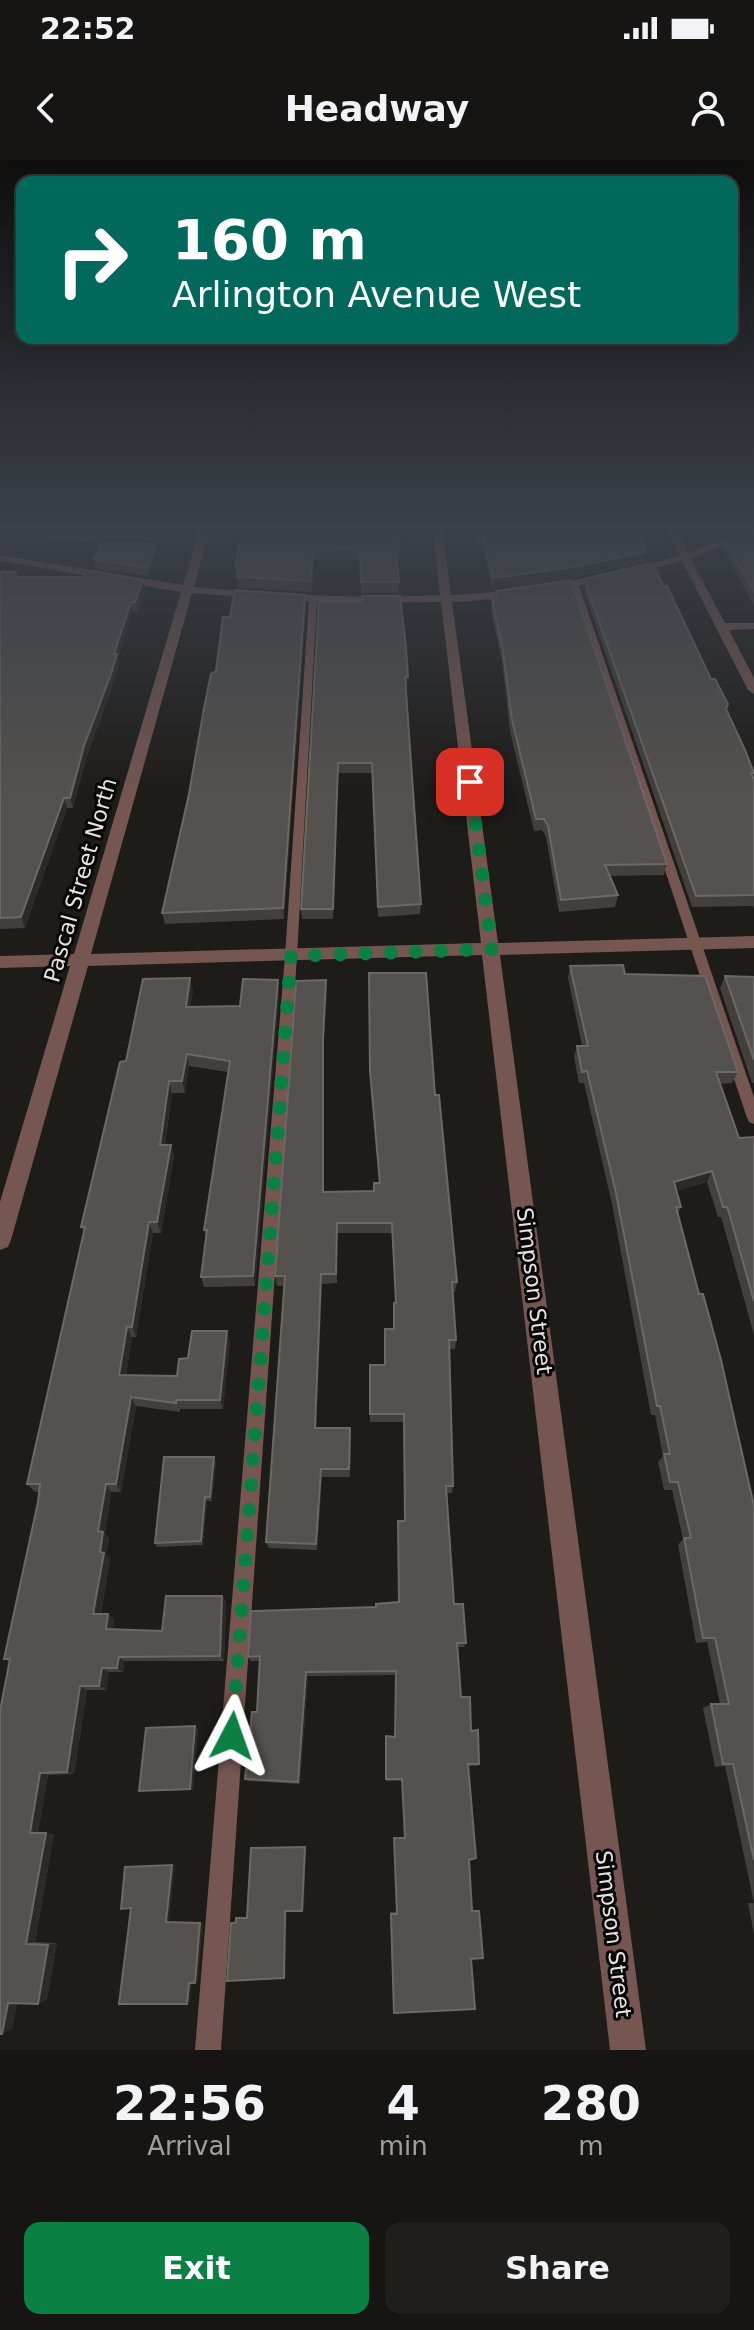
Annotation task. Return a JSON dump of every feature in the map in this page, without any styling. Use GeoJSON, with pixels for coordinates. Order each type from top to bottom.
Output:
{"type":"FeatureCollection","features":[{"type":"Feature","properties":{"kind":"street","name":"Pascal Street North"},"geometry":{"type":"LineString","coordinates":[[0,1240],[177,620]]}},
{"type":"Feature","properties":{"kind":"street","name":"Simpson Street"},"geometry":{"type":"LineString","coordinates":[[449,620],[628,2050]]}},
{"type":"Feature","properties":{"kind":"street"},"geometry":{"type":"LineString","coordinates":[[717,620],[754,690]]}},
{"type":"Feature","properties":{"kind":"street"},"geometry":{"type":"LineString","coordinates":[[720,627],[754,626]]}},
{"type":"Feature","properties":{"kind":"street"},"geometry":{"type":"LineString","coordinates":[[0,962],[754,942]]}},
{"type":"Feature","properties":{"kind":"lane"},"geometry":{"type":"LineString","coordinates":[[208,2050],[291,956],[312,620]]}},
{"type":"Feature","properties":{"kind":"lane"},"geometry":{"type":"LineString","coordinates":[[587,620],[754,1118]]}},
{"type":"Feature","properties":{"kind":"building"},"geometry":{"type":"Polygon","coordinates":[[[0,620],[125,620],[111,674],[84,746],[70,798],[64,798],[21,917],[0,918],[0,620]]]}},
{"type":"Feature","properties":{"kind":"building"},"geometry":{"type":"Polygon","coordinates":[[[223,620],[303,620],[283,908],[162,913],[189,794],[211,674],[216,671],[223,620]]]}},
{"type":"Feature","properties":{"kind":"building"},"geometry":{"type":"Polygon","coordinates":[[[318,620],[403,620],[421,904],[378,907],[372,763],[338,763],[333,909],[301,909],[318,620]]]}},
{"type":"Feature","properties":{"kind":"building"},"geometry":{"type":"Polygon","coordinates":[[[496,620],[585,620],[667,864],[605,865],[618,895],[561,900],[548,826],[544,819],[536,819],[512,720],[496,620]]]}},
{"type":"Feature","properties":{"kind":"building"},"geometry":{"type":"Polygon","coordinates":[[[599,620],[683,620],[711,679],[715,679],[728,704],[726,709],[754,773],[751,773],[754,780],[754,895],[696,896],[599,620]]]}},
{"type":"Feature","properties":{"kind":"building"},"geometry":{"type":"Polygon","coordinates":[[[623,965],[625,974],[705,976],[738,1072],[716,1072],[739,1138],[754,1137],[754,1301],[730,1216],[727,1207],[723,1207],[712,1171],[674,1182],[681,1207],[676,1207],[699,1294],[703,1294],[721,1360],[754,1506],[754,1860],[733,1764],[723,1764],[711,1704],[729,1704],[715,1638],[703,1638],[684,1538],[691,1538],[678,1482],[670,1482],[664,1454],[670,1454],[660,1406],[657,1406],[616,1193],[587,1071],[582,1072],[577,1046],[588,1046],[570,966],[623,965]]]}},
{"type":"Feature","properties":{"kind":"building"},"geometry":{"type":"Polygon","coordinates":[[[369,973],[426,973],[435,1095],[439,1095],[457,1282],[452,1282],[456,1340],[449,1340],[453,1486],[446,1486],[454,1604],[463,1604],[466,1643],[457,1643],[461,1697],[470,1697],[471,1731],[478,1730],[479,1764],[468,1764],[476,1858],[469,1860],[472,1911],[479,1911],[483,1958],[471,1959],[475,2009],[394,2013],[391,1914],[397,1914],[394,1838],[405,1838],[402,1779],[386,1779],[386,1736],[395,1737],[396,1671],[306,1672],[298,1782],[245,1779],[252,1712],[257,1712],[260,1656],[248,1657],[251,1611],[376,1607],[376,1604],[399,1602],[398,1521],[405,1521],[404,1414],[370,1414],[370,1365],[385,1365],[385,1329],[394,1329],[396,1303],[392,1223],[337,1223],[336,1274],[321,1274],[315,1428],[350,1428],[349,1469],[321,1469],[316,1544],[266,1542],[285,1276],[275,1276],[296,981],[326,980],[323,1192],[374,1191],[374,1183],[380,1183],[370,1071],[369,973]]]}},
{"type":"Feature","properties":{"kind":"building"},"geometry":{"type":"Polygon","coordinates":[[[725,976],[754,977],[754,1060],[725,976]]]}},
{"type":"Feature","properties":{"kind":"building"},"geometry":{"type":"Polygon","coordinates":[[[190,978],[186,1007],[240,1006],[243,979],[278,980],[253,1276],[201,1277],[207,1230],[204,1230],[230,1061],[187,1054],[182,1081],[169,1081],[160,1145],[171,1145],[157,1222],[149,1222],[132,1327],[127,1327],[119,1375],[177,1376],[179,1359],[188,1358],[192,1331],[227,1331],[220,1400],[176,1400],[176,1403],[131,1397],[116,1484],[106,1484],[98,1531],[103,1532],[100,1552],[104,1553],[93,1614],[108,1614],[106,1629],[162,1631],[166,1596],[222,1596],[220,1656],[119,1657],[117,1668],[102,1668],[99,1686],[80,1686],[67,1772],[40,1773],[30,1833],[46,1833],[26,1944],[48,1945],[38,2004],[8,2003],[0,2034],[0,1711],[10,1659],[4,1659],[38,1502],[40,1484],[27,1484],[85,1227],[81,1227],[120,1062],[126,1061],[143,979],[190,978]]]}},
{"type":"Feature","properties":{"kind":"building"},"geometry":{"type":"Polygon","coordinates":[[[164,1457],[214,1457],[210,1497],[205,1497],[201,1541],[155,1543],[164,1457]]]}},
{"type":"Feature","properties":{"kind":"building"},"geometry":{"type":"Polygon","coordinates":[[[195,1726],[190,1789],[139,1791],[146,1728],[195,1726]]]}},
{"type":"Feature","properties":{"kind":"building"},"geometry":{"type":"Polygon","coordinates":[[[305,1847],[302,1911],[285,1911],[284,1978],[227,1981],[231,1923],[236,1923],[236,1918],[247,1918],[251,1848],[305,1847]]]}},
{"type":"Feature","properties":{"kind":"building"},"geometry":{"type":"Polygon","coordinates":[[[172,1865],[166,1922],[200,1923],[195,1983],[189,1983],[187,2004],[119,2004],[131,1908],[121,1909],[125,1867],[172,1865]]]}},
{"type":"Feature","properties":{"kind":"route"},"geometry":{"type":"LineString","coordinates":[[232,1736],[291,956],[492,949],[470,782]]}}]}
